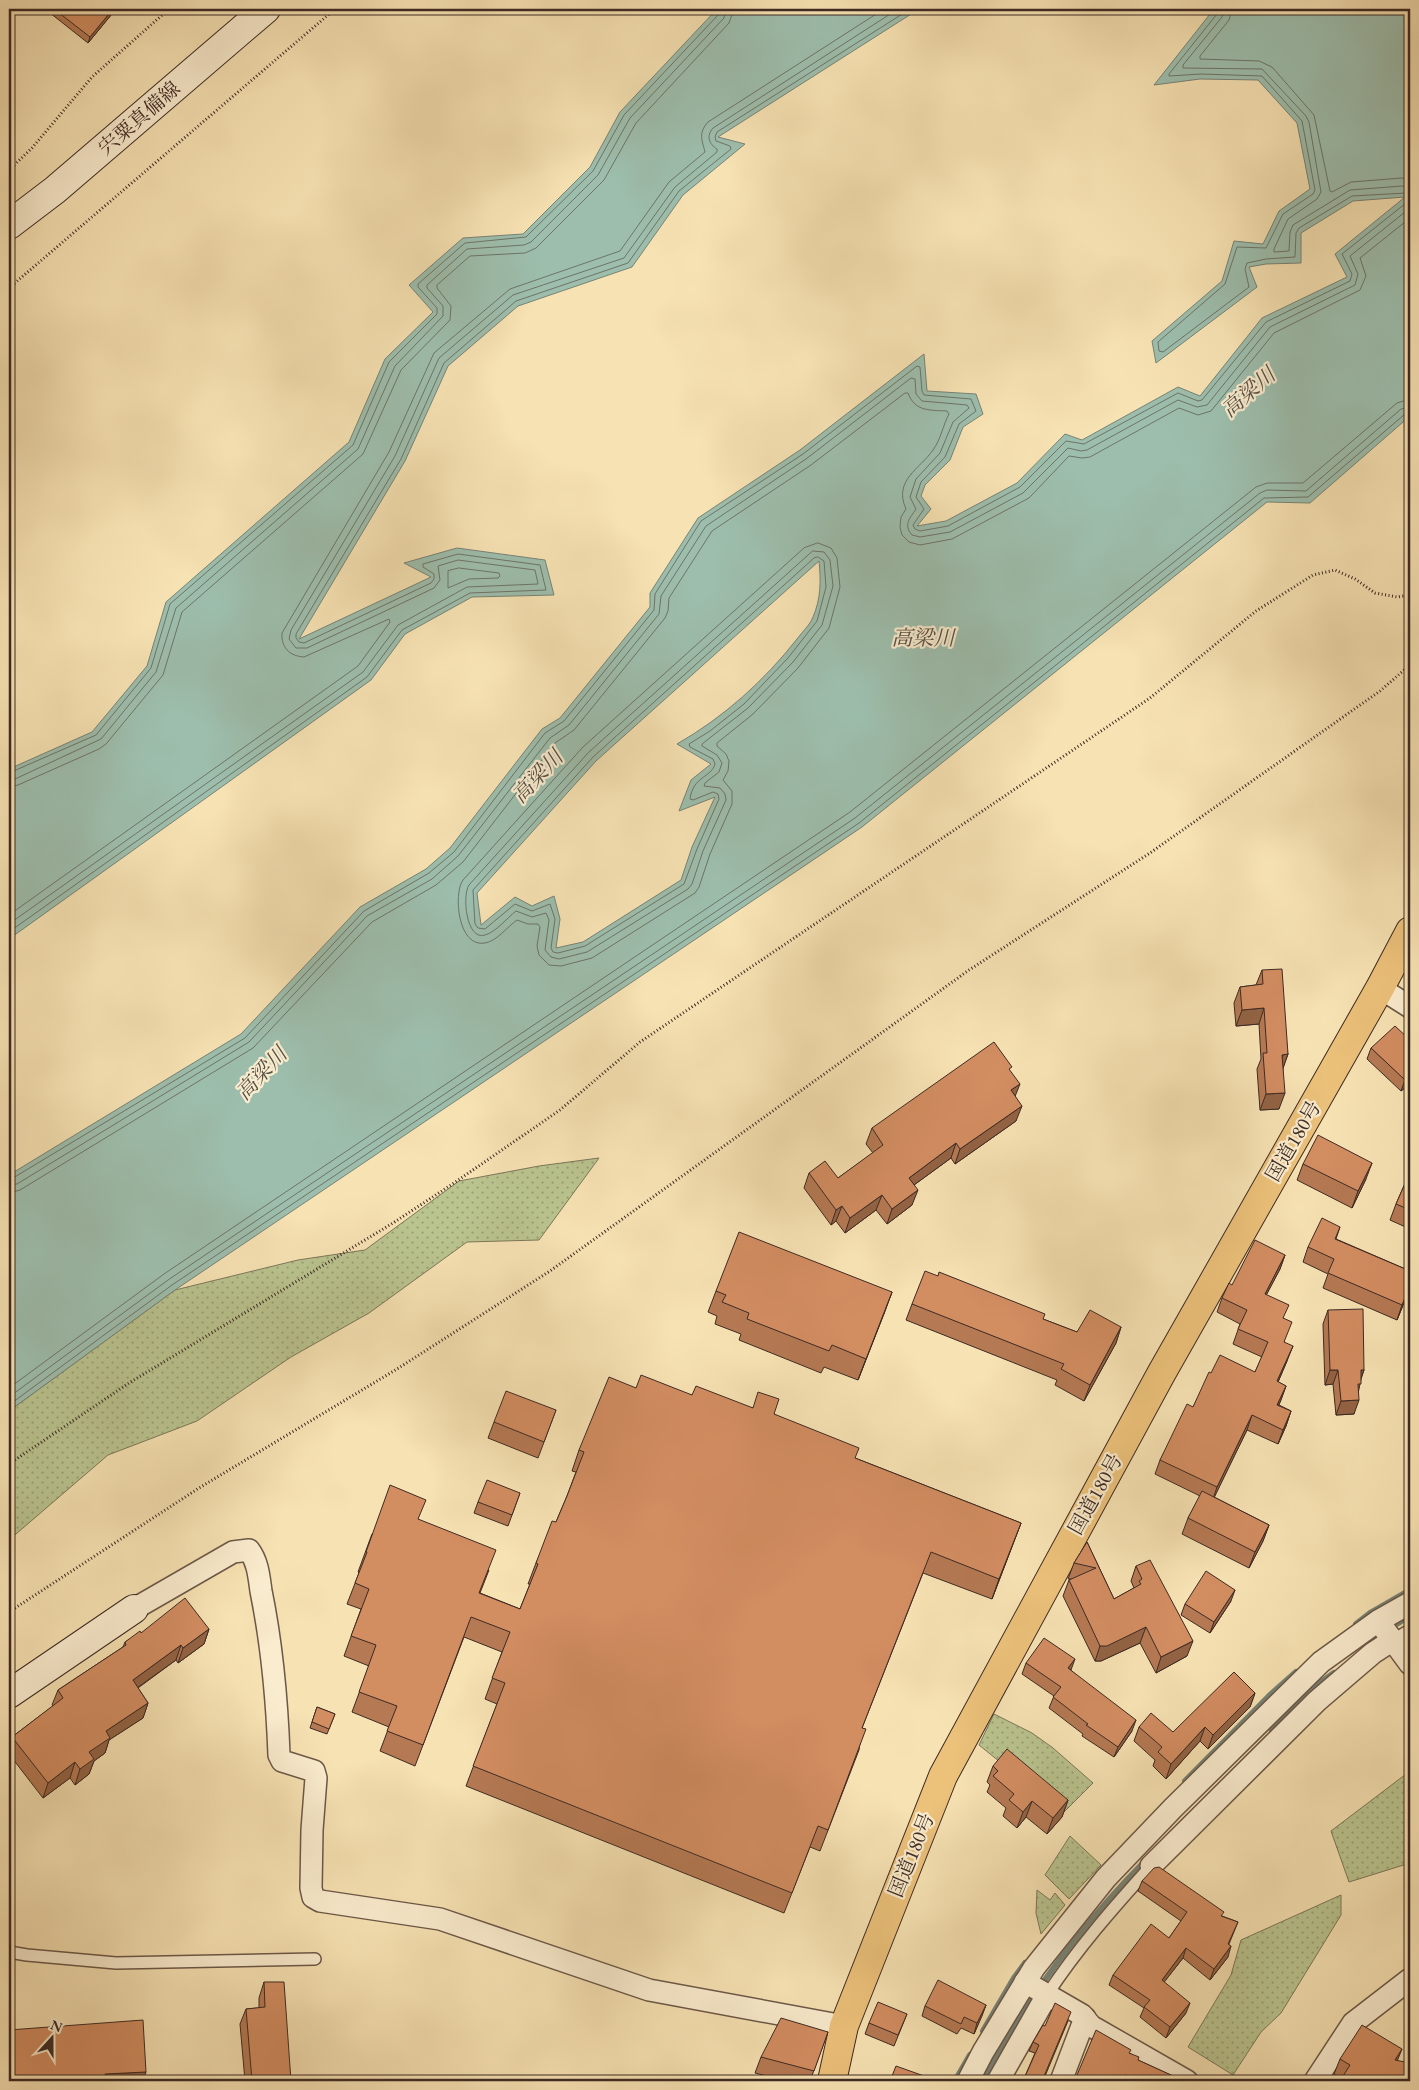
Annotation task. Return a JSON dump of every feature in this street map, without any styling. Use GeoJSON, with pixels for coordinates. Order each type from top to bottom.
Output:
{"type":"FeatureCollection","features":[{"type":"Feature","properties":{"kind":"highway","name":"国道180号"},"geometry":{"type":"LineString","coordinates":[[832,2081],[844,2026],[944,1776],[1161,1374],[1380,988],[1410,931]]}},
{"type":"Feature","properties":{"kind":"main road","name":"宍粟真備線"},"geometry":{"type":"LineString","coordinates":[[9,225],[55,190],[266,9]]}},
{"type":"Feature","properties":{"kind":"main road"},"geometry":{"type":"LineString","coordinates":[[9,1694],[134,1609]]}},
{"type":"Feature","properties":{"kind":"street"},"geometry":{"type":"LineString","coordinates":[[1380,988],[1410,1007]]}},
{"type":"Feature","properties":{"kind":"street"},"geometry":{"type":"LineString","coordinates":[[134,1609],[233,1552],[250,1550],[257,1568],[266,1614],[278,1711],[279,1755],[282,1761],[314,1771],[316,1778],[312,1830],[311,1888],[313,1897],[320,1901],[440,1919],[649,1990],[844,2026]]}},
{"type":"Feature","properties":{"kind":"street"},"geometry":{"type":"LineString","coordinates":[[1151,1866],[1317,1701],[1373,1653],[1410,1603]]}},
{"type":"Feature","properties":{"kind":"street"},"geometry":{"type":"LineString","coordinates":[[1390,1630],[1410,1664]]}},
{"type":"Feature","properties":{"kind":"street"},"geometry":{"type":"LineString","coordinates":[[998,2081],[1037,1989],[1074,1916],[1106,1878],[1173,1808],[1321,1662],[1390,1630]]}},
{"type":"Feature","properties":{"kind":"street"},"geometry":{"type":"LineString","coordinates":[[1315,2081],[1353,2023],[1410,1979]]}},
{"type":"Feature","properties":{"kind":"street"},"geometry":{"type":"LineString","coordinates":[[1037,1989],[1082,2015],[1091,2026],[1187,2081]]}},
{"type":"Feature","properties":{"kind":"street"},"geometry":{"type":"LineString","coordinates":[[968,2081],[983,2052],[1037,1989]]}},
{"type":"Feature","properties":{"kind":"street"},"geometry":{"type":"LineString","coordinates":[[1061,2081],[1085,2018]]}},
{"type":"Feature","properties":{"kind":"lane"},"geometry":{"type":"LineString","coordinates":[[1037,1989],[1066,1965],[1111,1910],[1151,1866]]}},
{"type":"Feature","properties":{"kind":"lane"},"geometry":{"type":"LineString","coordinates":[[9,1952],[116,1963],[315,1959]]}},
{"type":"Feature","properties":{"kind":"path"},"geometry":{"type":"LineString","coordinates":[[9,170],[32,148],[92,77],[169,9]]}},
{"type":"Feature","properties":{"kind":"path"},"geometry":{"type":"LineString","coordinates":[[9,288],[335,9]]}},
{"type":"Feature","properties":{"kind":"path"},"geometry":{"type":"LineString","coordinates":[[9,1464],[129,1382],[392,1223],[454,1183],[560,1110],[640,1042],[1150,698],[1256,612],[1313,575],[1335,570],[1355,579],[1375,593],[1397,597],[1410,595]]}},
{"type":"Feature","properties":{"kind":"path"},"geometry":{"type":"LineString","coordinates":[[9,1612],[199,1488],[397,1368],[550,1271],[969,970],[1158,847],[1380,691],[1410,665]]}},
{"type":"Feature","properties":{"kind":"green space"},"geometry":{"type":"Polygon","coordinates":[[[599,1158],[539,1240],[467,1242],[369,1313],[291,1357],[197,1421],[108,1455],[9,1540],[9,1411],[175,1290],[298,1260],[365,1250],[459,1181],[539,1166],[599,1158]]]}},
{"type":"Feature","properties":{"kind":"green space"},"geometry":{"type":"Polygon","coordinates":[[[994,1714],[1032,1733],[1053,1748],[1093,1783],[1063,1813],[979,1745],[994,1714]]]}},
{"type":"Feature","properties":{"kind":"green space"},"geometry":{"type":"Polygon","coordinates":[[[1410,1771],[1410,1863],[1349,1882],[1331,1831],[1410,1771]]]}},
{"type":"Feature","properties":{"kind":"green space"},"geometry":{"type":"Polygon","coordinates":[[[1070,1836],[1101,1865],[1069,1899],[1045,1875],[1070,1836]]]}},
{"type":"Feature","properties":{"kind":"green space"},"geometry":{"type":"Polygon","coordinates":[[[1037,1890],[1050,1900],[1055,1893],[1065,1905],[1041,1934],[1036,1913],[1037,1890]]]}},
{"type":"Feature","properties":{"kind":"green space"},"geometry":{"type":"Polygon","coordinates":[[[1341,1895],[1341,1915],[1281,2013],[1261,2032],[1233,2075],[1188,2047],[1231,1975],[1241,1940],[1341,1895]]]}},
{"type":"Feature","properties":{"kind":"water"},"geometry":{"type":"Polygon","coordinates":[[[717,9],[919,9],[718,137],[745,144],[683,195],[632,267],[518,306],[448,366],[405,461],[299,639],[431,577],[404,563],[457,548],[545,560],[554,595],[472,597],[405,634],[371,680],[9,939],[9,769],[92,732],[147,666],[166,602],[349,442],[385,359],[433,312],[409,285],[463,238],[523,234],[590,167],[620,112],[717,9]]]}},
{"type":"Feature","properties":{"kind":"water","name":"高梁川"},"geometry":{"type":"Polygon","coordinates":[[[1214,9],[1410,9],[1410,416],[1310,503],[1267,502],[862,827],[175,1290],[9,1411],[9,1175],[241,1034],[360,907],[426,869],[450,848],[542,729],[560,718],[650,607],[650,593],[698,518],[800,450],[924,354],[927,391],[976,394],[983,414],[963,427],[950,460],[925,485],[921,496],[931,509],[917,526],[946,521],[1017,483],[1065,434],[1082,440],[1178,387],[1200,396],[1262,318],[1347,277],[1335,254],[1405,197],[1353,201],[1301,233],[1301,263],[1266,264],[1249,267],[1257,287],[1156,363],[1152,341],[1222,281],[1234,241],[1263,244],[1279,211],[1310,189],[1297,123],[1258,80],[1200,79],[1154,85],[1214,9]],[[819,561],[596,761],[477,893],[481,925],[515,897],[532,906],[554,896],[560,919],[556,948],[583,942],[681,880],[692,847],[715,797],[679,811],[691,780],[711,764],[677,744],[727,710],[757,684],[806,628],[812,620],[818,603],[819,561]]]}},
{"type":"Feature","properties":{"kind":"building"},"geometry":{"type":"Polygon","coordinates":[[[54,9],[113,9],[90,37],[54,9]]]}},
{"type":"Feature","properties":{"kind":"building"},"geometry":{"type":"Polygon","coordinates":[[[1282,969],[1288,1054],[1282,1055],[1285,1093],[1266,1094],[1263,1053],[1267,1053],[1264,1008],[1242,1010],[1240,987],[1263,984],[1262,970],[1282,969]]]}},
{"type":"Feature","properties":{"kind":"building"},"geometry":{"type":"Polygon","coordinates":[[[1395,1026],[1410,1040],[1410,1076],[1405,1080],[1371,1048],[1395,1026]]]}},
{"type":"Feature","properties":{"kind":"building"},"geometry":{"type":"Polygon","coordinates":[[[994,1042],[1012,1067],[1009,1069],[1020,1084],[1011,1090],[1022,1106],[960,1149],[956,1143],[909,1178],[918,1190],[892,1209],[882,1195],[850,1218],[842,1206],[836,1210],[809,1173],[825,1161],[838,1178],[883,1145],[872,1128],[994,1042]]]}},
{"type":"Feature","properties":{"kind":"building"},"geometry":{"type":"Polygon","coordinates":[[[1318,1135],[1372,1163],[1358,1191],[1303,1164],[1318,1135]]]}},
{"type":"Feature","properties":{"kind":"building"},"geometry":{"type":"Polygon","coordinates":[[[1410,1172],[1410,1210],[1396,1204],[1410,1172]]]}},
{"type":"Feature","properties":{"kind":"building"},"geometry":{"type":"Polygon","coordinates":[[[1322,1218],[1340,1227],[1335,1239],[1410,1271],[1410,1286],[1402,1305],[1328,1273],[1334,1259],[1308,1247],[1322,1218]]]}},
{"type":"Feature","properties":{"kind":"building"},"geometry":{"type":"Polygon","coordinates":[[[739,1232],[892,1292],[866,1359],[832,1345],[829,1351],[747,1319],[749,1313],[722,1302],[726,1295],[716,1291],[739,1232]]]}},
{"type":"Feature","properties":{"kind":"building"},"geometry":{"type":"Polygon","coordinates":[[[1255,1240],[1285,1255],[1265,1294],[1289,1305],[1283,1318],[1292,1322],[1284,1342],[1293,1346],[1277,1381],[1286,1386],[1277,1405],[1291,1411],[1283,1430],[1252,1415],[1217,1487],[1160,1460],[1187,1404],[1193,1407],[1209,1372],[1211,1373],[1220,1355],[1255,1372],[1268,1342],[1238,1329],[1247,1310],[1222,1298],[1229,1283],[1232,1285],[1255,1240]]]}},
{"type":"Feature","properties":{"kind":"building"},"geometry":{"type":"Polygon","coordinates":[[[925,1271],[938,1276],[939,1272],[1045,1314],[1043,1319],[1077,1332],[1090,1310],[1121,1327],[1090,1385],[1061,1369],[1064,1364],[912,1304],[925,1271]]]}},
{"type":"Feature","properties":{"kind":"building"},"geometry":{"type":"Polygon","coordinates":[[[1363,1309],[1364,1370],[1361,1370],[1361,1384],[1358,1384],[1359,1400],[1341,1401],[1338,1370],[1330,1370],[1328,1310],[1363,1309]]]}},
{"type":"Feature","properties":{"kind":"building"},"geometry":{"type":"Polygon","coordinates":[[[641,1375],[692,1395],[696,1386],[753,1408],[758,1392],[779,1399],[774,1414],[859,1448],[855,1458],[1021,1523],[999,1579],[931,1552],[862,1728],[866,1729],[828,1830],[818,1826],[792,1893],[473,1766],[505,1683],[492,1678],[510,1632],[471,1617],[423,1745],[387,1731],[397,1706],[359,1692],[376,1645],[351,1636],[369,1589],[355,1583],[390,1485],[426,1500],[418,1519],[496,1550],[479,1593],[520,1609],[538,1564],[536,1563],[552,1521],[556,1522],[584,1452],[579,1450],[609,1377],[636,1388],[641,1375]]]}},
{"type":"Feature","properties":{"kind":"building"},"geometry":{"type":"Polygon","coordinates":[[[506,1391],[556,1410],[544,1442],[494,1422],[506,1391]]]}},
{"type":"Feature","properties":{"kind":"building"},"geometry":{"type":"Polygon","coordinates":[[[487,1480],[520,1493],[512,1515],[478,1502],[487,1480]]]}},
{"type":"Feature","properties":{"kind":"building"},"geometry":{"type":"Polygon","coordinates":[[[1202,1491],[1269,1525],[1255,1552],[1188,1518],[1202,1491]]]}},
{"type":"Feature","properties":{"kind":"building"},"geometry":{"type":"Polygon","coordinates":[[[1087,1542],[1114,1599],[1141,1584],[1139,1581],[1142,1579],[1136,1566],[1150,1560],[1193,1641],[1161,1657],[1146,1627],[1107,1646],[1100,1646],[1069,1580],[1096,1568],[1074,1563],[1087,1542]]]}},
{"type":"Feature","properties":{"kind":"building"},"geometry":{"type":"Polygon","coordinates":[[[1206,1571],[1235,1590],[1214,1622],[1185,1604],[1206,1571]]]}},
{"type":"Feature","properties":{"kind":"building"},"geometry":{"type":"Polygon","coordinates":[[[185,1598],[209,1629],[183,1648],[181,1645],[133,1680],[148,1703],[106,1731],[110,1738],[89,1752],[94,1759],[80,1769],[75,1762],[48,1783],[12,1737],[63,1698],[58,1690],[126,1645],[125,1642],[140,1631],[141,1633],[185,1598]]]}},
{"type":"Feature","properties":{"kind":"building"},"geometry":{"type":"Polygon","coordinates":[[[1044,1638],[1075,1659],[1068,1668],[1136,1720],[1118,1747],[1086,1725],[1088,1724],[1053,1697],[1061,1687],[1026,1663],[1044,1638]]]}},
{"type":"Feature","properties":{"kind":"building"},"geometry":{"type":"Polygon","coordinates":[[[1234,1672],[1255,1693],[1213,1735],[1205,1727],[1171,1764],[1158,1752],[1162,1747],[1139,1727],[1151,1713],[1173,1732],[1234,1672]]]}},
{"type":"Feature","properties":{"kind":"building"},"geometry":{"type":"Polygon","coordinates":[[[317,1707],[335,1714],[329,1729],[312,1722],[317,1707]]]}},
{"type":"Feature","properties":{"kind":"building"},"geometry":{"type":"Polygon","coordinates":[[[1007,1749],[1068,1800],[1053,1818],[1032,1801],[1023,1812],[1009,1800],[1014,1794],[993,1776],[998,1771],[993,1766],[1007,1749]]]}},
{"type":"Feature","properties":{"kind":"building"},"geometry":{"type":"Polygon","coordinates":[[[1159,1867],[1224,1912],[1221,1916],[1238,1922],[1228,1944],[1231,1946],[1214,1969],[1186,1948],[1162,1980],[1190,2003],[1170,2027],[1144,2007],[1150,2000],[1113,1975],[1151,1924],[1169,1938],[1187,1912],[1142,1881],[1154,1868],[1159,1867]]]}},
{"type":"Feature","properties":{"kind":"building"},"geometry":{"type":"Polygon","coordinates":[[[938,1980],[986,2005],[977,2023],[964,2017],[961,2024],[925,2006],[938,1980]]]}},
{"type":"Feature","properties":{"kind":"building"},"geometry":{"type":"Polygon","coordinates":[[[264,1982],[284,1982],[291,2081],[252,2081],[246,2009],[265,2007],[264,1982]]]}},
{"type":"Feature","properties":{"kind":"building"},"geometry":{"type":"Polygon","coordinates":[[[878,2002],[907,2014],[898,2035],[869,2023],[878,2002]]]}},
{"type":"Feature","properties":{"kind":"building"},"geometry":{"type":"Polygon","coordinates":[[[1055,2003],[1071,2012],[1042,2081],[1023,2081],[1039,2045],[1033,2042],[1043,2025],[1045,2026],[1055,2003]]]}},
{"type":"Feature","properties":{"kind":"building"},"geometry":{"type":"Polygon","coordinates":[[[781,2018],[828,2032],[814,2071],[761,2057],[781,2018]]]}},
{"type":"Feature","properties":{"kind":"building"},"geometry":{"type":"Polygon","coordinates":[[[143,2020],[146,2072],[105,2074],[106,2081],[9,2081],[9,2030],[143,2020]]]}},
{"type":"Feature","properties":{"kind":"building"},"geometry":{"type":"Polygon","coordinates":[[[1362,2025],[1402,2049],[1395,2060],[1410,2063],[1410,2081],[1340,2081],[1350,2065],[1340,2059],[1362,2025]]]}},
{"type":"Feature","properties":{"kind":"building"},"geometry":{"type":"Polygon","coordinates":[[[1096,2030],[1131,2050],[1129,2053],[1139,2057],[1138,2060],[1184,2081],[1140,2081],[1125,2075],[1122,2081],[1070,2081],[1077,2075],[1096,2030]]]}},
{"type":"Feature","properties":{"kind":"building"},"geometry":{"type":"Polygon","coordinates":[[[896,2066],[938,2081],[890,2081],[896,2066]]]}},
{"type":"Feature","properties":{"kind":"waterway"},"geometry":{"type":"LineString","coordinates":[[1356,1624],[1370,1613],[1410,1590]]}},
{"type":"Feature","properties":{"kind":"waterway"},"geometry":{"type":"LineString","coordinates":[[1388,1629],[1410,1616]]}},
{"type":"Feature","properties":{"kind":"waterway"},"geometry":{"type":"LineString","coordinates":[[1185,1781],[1269,1696],[1296,1672]]}},
{"type":"Feature","properties":{"kind":"waterway"},"geometry":{"type":"LineString","coordinates":[[1272,1731],[1317,1685],[1334,1673]]}},
{"type":"Feature","properties":{"kind":"waterway"},"geometry":{"type":"LineString","coordinates":[[984,2081],[1018,2021],[1056,1964],[1099,1910],[1146,1860]]}},
{"type":"Feature","properties":{"kind":"waterway"},"geometry":{"type":"LineString","coordinates":[[983,2031],[1025,1963]]}},
{"type":"Feature","properties":{"kind":"waterway"},"geometry":{"type":"LineString","coordinates":[[955,2081],[970,2055]]}}]}
